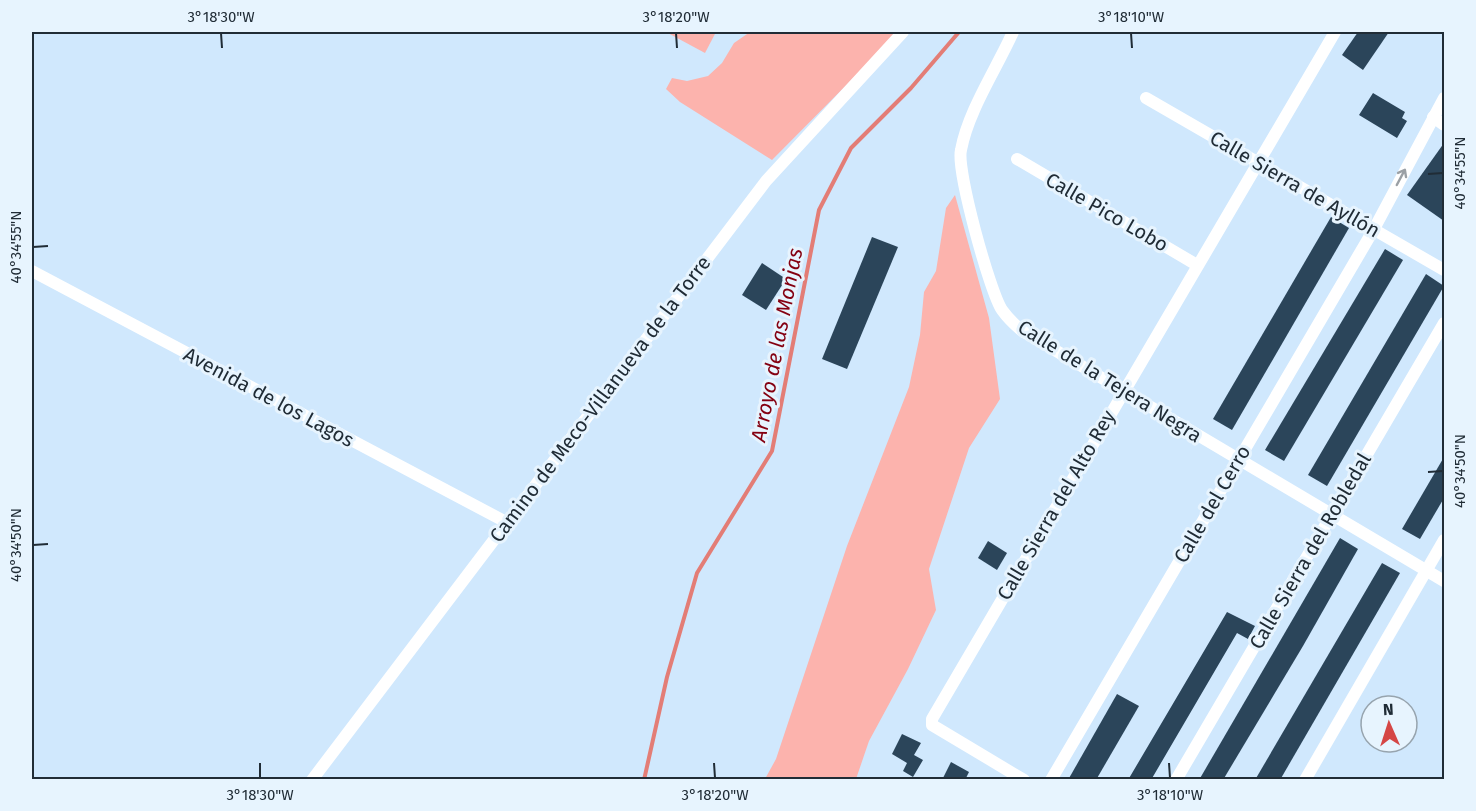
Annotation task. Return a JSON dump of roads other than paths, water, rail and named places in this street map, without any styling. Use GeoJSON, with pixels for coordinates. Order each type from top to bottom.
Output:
{"type":"FeatureCollection","features":[{"type":"Feature","properties":{"kind":"street","name":"Camino de Meco-Villanueva de la Torre"},"geometry":{"type":"LineString","coordinates":[[312,780],[766,181],[836,101],[903,32]]}},
{"type":"Feature","properties":{"kind":"street","name":"Calle de la Tejera Negra"},"geometry":{"type":"LineString","coordinates":[[1013,32],[970,122],[960,152],[963,176],[993,292],[1002,310],[1020,330],[1444,581]]}},
{"type":"Feature","properties":{"kind":"street","name":"Calle Sierra del Alto Rey"},"geometry":{"type":"LineString","coordinates":[[1024,780],[932,725],[934,713],[1335,32]]}},
{"type":"Feature","properties":{"kind":"street","name":"Calle Sierra de Ayllón"},"geometry":{"type":"LineString","coordinates":[[1146,98],[1444,270]]}},
{"type":"Feature","properties":{"kind":"street","name":"Calle del Cerro"},"geometry":{"type":"LineString","coordinates":[[1051,780],[1374,229],[1444,98]]}},
{"type":"Feature","properties":{"kind":"street"},"geometry":{"type":"LineString","coordinates":[[1433,117],[1444,125]]}},
{"type":"Feature","properties":{"kind":"street","name":"Calle Pico Lobo"},"geometry":{"type":"LineString","coordinates":[[1017,159],[1197,265]]}},
{"type":"Feature","properties":{"kind":"street","name":"Avenida de los Lagos"},"geometry":{"type":"LineString","coordinates":[[32,272],[506,522]]}},
{"type":"Feature","properties":{"kind":"street","name":"Calle Sierra del Robledal"},"geometry":{"type":"LineString","coordinates":[[1176,780],[1444,323]]}},
{"type":"Feature","properties":{"kind":"street"},"geometry":{"type":"LineString","coordinates":[[1305,780],[1444,540]]}},
{"type":"Feature","properties":{"kind":"waterway","name":"Arroyo de las Monjas"},"geometry":{"type":"LineString","coordinates":[[644,780],[667,677],[697,573],[772,451],[819,210],[851,148],[911,88],[959,32]]}}]}
